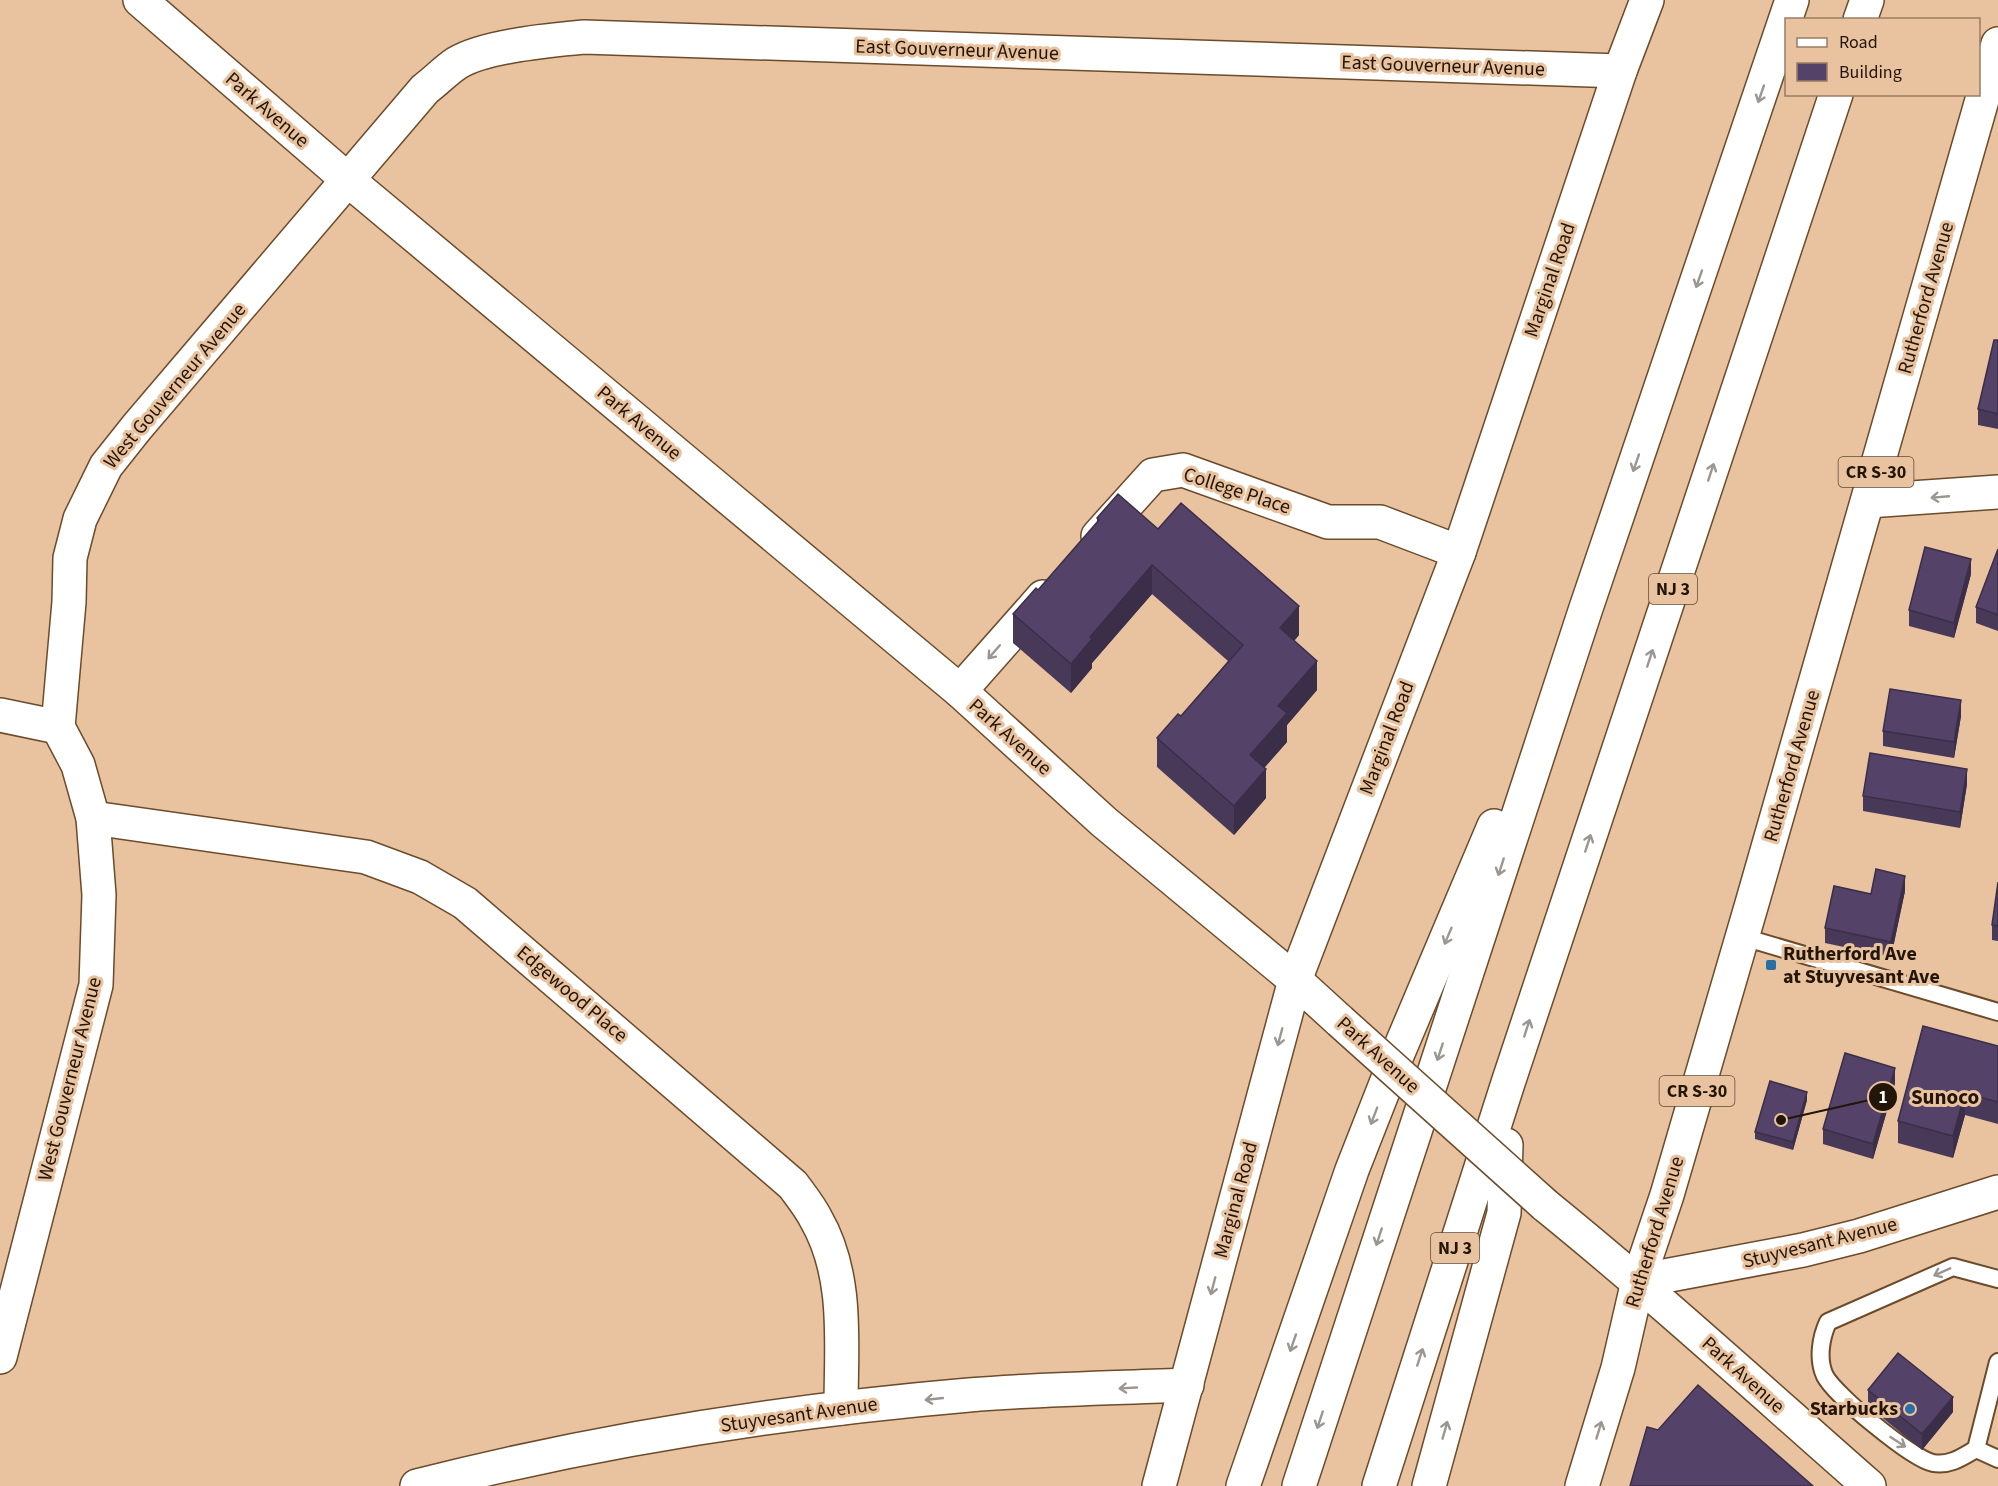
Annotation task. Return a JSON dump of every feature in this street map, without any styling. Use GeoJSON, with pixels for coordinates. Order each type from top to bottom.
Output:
{"type":"FeatureCollection","features":[{"type":"Feature","properties":{"kind":"main road","name":"Park Avenue"},"geometry":{"type":"LineString","coordinates":[[140,0],[348,180],[960,691],[1104,822],[1295,980],[1545,1205],[1638,1281],[1861,1483]]}},
{"type":"Feature","properties":{"kind":"main road","name":"Marginal Road"},"geometry":{"type":"LineString","coordinates":[[1159,1486],[1295,980],[1459,552],[1620,71],[1647,0]]}},
{"type":"Feature","properties":{"kind":"main road"},"geometry":{"type":"LineString","coordinates":[[1786,18],[1792,0]]}},
{"type":"Feature","properties":{"kind":"main road"},"geometry":{"type":"LineString","coordinates":[[1861,18],[1867,0]]}},
{"type":"Feature","properties":{"kind":"main road"},"geometry":{"type":"LineString","coordinates":[[1299,1486],[1585,611],[1785,21]]}},
{"type":"Feature","properties":{"kind":"main road","name":"East Gouverneur Avenue"},"geometry":{"type":"LineString","coordinates":[[348,180],[425,89],[459,62],[501,49],[572,38],[1620,71]]}},
{"type":"Feature","properties":{"kind":"main road","name":"Rutherford Avenue"},"geometry":{"type":"LineString","coordinates":[[1582,1486],[1618,1368],[1638,1281],[1667,1195],[1743,937],[1998,44]]}},
{"type":"Feature","properties":{"kind":"main road","name":"NJ 3"},"geometry":{"type":"LineString","coordinates":[[1379,1486],[1508,1083],[1835,96]]}},
{"type":"Feature","properties":{"kind":"main road","name":"West Gouverneur Avenue"},"geometry":{"type":"LineString","coordinates":[[0,1358],[96,985],[99,895],[93,818],[78,765],[58,727],[69,602],[70,558],[80,519],[106,466],[348,180]]}},
{"type":"Feature","properties":{"kind":"main road","name":"College Place"},"geometry":{"type":"LineString","coordinates":[[960,691],[1153,475],[1183,470],[1328,522],[1380,522],[1459,552]]}},
{"type":"Feature","properties":{"kind":"main road"},"geometry":{"type":"LineString","coordinates":[[1868,501],[1998,492]]}},
{"type":"Feature","properties":{"kind":"main road"},"geometry":{"type":"LineString","coordinates":[[1243,1486],[1373,1117],[1585,611]]}},
{"type":"Feature","properties":{"kind":"main road"},"geometry":{"type":"LineString","coordinates":[[0,715],[58,727]]}},
{"type":"Feature","properties":{"kind":"main road","name":"Edgewood Place"},"geometry":{"type":"LineString","coordinates":[[93,818],[366,857],[420,877],[465,903],[793,1185],[817,1220],[833,1260],[841,1301],[841,1408]]}},
{"type":"Feature","properties":{"kind":"main road"},"geometry":{"type":"LineString","coordinates":[[1429,1486],[1504,1213],[1508,1083]]}},
{"type":"Feature","properties":{"kind":"main road","name":"Stuyvesant Avenue"},"geometry":{"type":"LineString","coordinates":[[1638,1281],[1814,1248],[1998,1192]]}},
{"type":"Feature","properties":{"kind":"main road","name":"Stuyvesant Avenue"},"geometry":{"type":"LineString","coordinates":[[417,1486],[499,1465],[762,1418],[971,1395],[1187,1385]]}},
{"type":"Feature","properties":{"kind":"lane"},"geometry":{"type":"LineString","coordinates":[[1743,937],[1998,1012]]}},
{"type":"Feature","properties":{"kind":"lane"},"geometry":{"type":"LineString","coordinates":[[1998,1279],[1953,1267],[1828,1322],[1821,1337],[1825,1376],[1856,1409],[1892,1438],[1931,1463],[1953,1463],[1976,1449],[1998,1362]]}},
{"type":"Feature","properties":{"kind":"lane"},"geometry":{"type":"LineString","coordinates":[[1976,1449],[1998,1459]]}},
{"type":"Feature","properties":{"kind":"building"},"geometry":{"type":"Polygon","coordinates":[[[1994,340],[1998,340],[1998,414],[1978,409],[1994,340]]]}},
{"type":"Feature","properties":{"kind":"building"},"geometry":{"type":"Polygon","coordinates":[[[1118,494],[1158,529],[1181,503],[1299,606],[1280,628],[1317,661],[1278,706],[1287,713],[1250,755],[1266,769],[1234,806],[1157,738],[1178,714],[1181,716],[1243,645],[1152,565],[1090,637],[1092,639],[1071,664],[1013,614],[1036,588],[1038,590],[1099,520],[1097,518],[1118,494]]]}},
{"type":"Feature","properties":{"kind":"building"},"geometry":{"type":"Polygon","coordinates":[[[1925,547],[1971,559],[1954,623],[1909,610],[1925,547]]]}},
{"type":"Feature","properties":{"kind":"building"},"geometry":{"type":"Polygon","coordinates":[[[1998,549],[1998,615],[1976,607],[1998,549]]]}},
{"type":"Feature","properties":{"kind":"building"},"geometry":{"type":"Polygon","coordinates":[[[1890,689],[1961,700],[1954,742],[1883,731],[1890,689]]]}},
{"type":"Feature","properties":{"kind":"building"},"geometry":{"type":"Polygon","coordinates":[[[1870,753],[1967,769],[1960,812],[1863,796],[1870,753]]]}},
{"type":"Feature","properties":{"kind":"building"},"geometry":{"type":"Polygon","coordinates":[[[1876,869],[1905,876],[1891,942],[1825,928],[1834,886],[1871,894],[1876,869]]]}},
{"type":"Feature","properties":{"kind":"building"},"geometry":{"type":"Polygon","coordinates":[[[1998,882],[1998,926],[1992,925],[1998,882]]]}},
{"type":"Feature","properties":{"kind":"building"},"geometry":{"type":"Polygon","coordinates":[[[1923,1026],[1998,1046],[1998,1102],[1965,1093],[1953,1136],[1898,1121],[1923,1026]]]}},
{"type":"Feature","properties":{"kind":"building"},"geometry":{"type":"Polygon","coordinates":[[[1845,1053],[1895,1068],[1873,1144],[1823,1129],[1845,1053]]]}},
{"type":"Feature","properties":{"kind":"building"},"geometry":{"type":"Polygon","coordinates":[[[1770,1081],[1807,1092],[1793,1142],[1755,1132],[1770,1081]]]}},
{"type":"Feature","properties":{"kind":"building","name":"Starbucks"},"geometry":{"type":"Polygon","coordinates":[[[1898,1353],[1953,1397],[1922,1434],[1868,1390],[1898,1353]]]}},
{"type":"Feature","properties":{"kind":"building"},"geometry":{"type":"Polygon","coordinates":[[[1698,1385],[1813,1486],[1630,1486],[1647,1427],[1658,1430],[1698,1385]]]}},
{"type":"Feature","properties":{"kind":"place","name":"Rutherford Ave at Stuyvesant Ave"},"geometry":{"type":"Point","coordinates":[1771,965]}},
{"type":"Feature","properties":{"kind":"place","name":"Sunoco"},"geometry":{"type":"Point","coordinates":[1781,1120]}},
{"type":"Feature","properties":{"kind":"place","name":"Starbucks"},"geometry":{"type":"Point","coordinates":[1910,1409]}}]}
